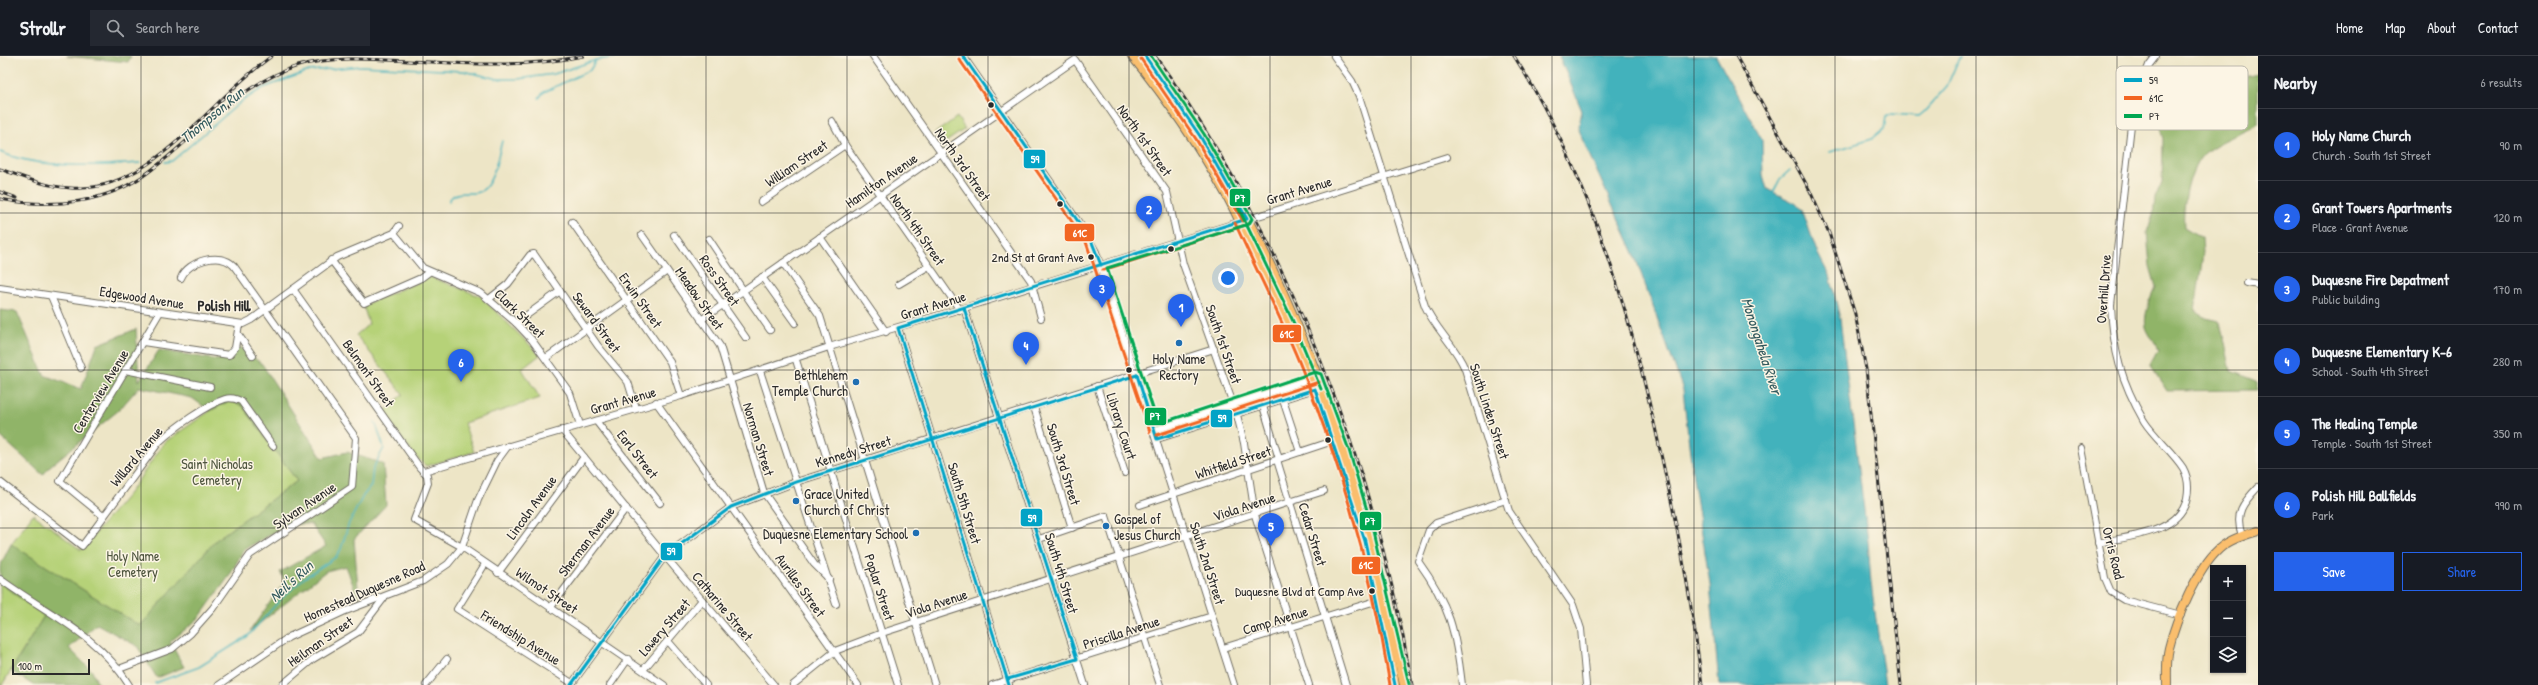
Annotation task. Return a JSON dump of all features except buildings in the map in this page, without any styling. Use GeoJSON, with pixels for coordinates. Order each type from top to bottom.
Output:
{"type":"FeatureCollection","features":[{"type":"Feature","properties":{"kind":"main road"},"geometry":{"type":"LineString","coordinates":[[1132,56],[1146,73],[1205,159],[1243,220]]}},
{"type":"Feature","properties":{"kind":"main road"},"geometry":{"type":"LineString","coordinates":[[1146,58],[1149,69],[1146,73]]}},
{"type":"Feature","properties":{"kind":"main road"},"geometry":{"type":"LineString","coordinates":[[1146,58],[1200,136],[1243,220],[1280,286],[1318,388],[1342,442],[1367,523],[1404,685]]}},
{"type":"Feature","properties":{"kind":"main road"},"geometry":{"type":"LineString","coordinates":[[1318,388],[1333,441],[1365,541],[1379,600],[1395,685]]}},
{"type":"Feature","properties":{"kind":"main road"},"geometry":{"type":"LineString","coordinates":[[2167,685],[2168,650],[2180,615],[2209,560],[2221,548],[2242,536],[2258,531]]}},
{"type":"Feature","properties":{"kind":"street","name":"North 3rd Street"},"geometry":{"type":"LineString","coordinates":[[873,56],[1031,281],[1032,287]]}},
{"type":"Feature","properties":{"kind":"street","name":"South 2nd Street"},"geometry":{"type":"LineString","coordinates":[[962,56],[1091,240],[1101,265],[1158,439],[1187,537],[1234,685]]}},
{"type":"Feature","properties":{"kind":"street","name":"South Linden Street"},"geometry":{"type":"LineString","coordinates":[[1334,56],[1352,81],[1359,96],[1425,306],[1432,320],[1458,354],[1465,369],[1506,500],[1514,520],[1573,604],[1578,616],[1586,685]]}},
{"type":"Feature","properties":{"kind":"street","name":"Overhill Drive"},"geometry":{"type":"LineString","coordinates":[[2149,66],[2156,56]]}},
{"type":"Feature","properties":{"kind":"street","name":"Hamilton Avenue"},"geometry":{"type":"LineString","coordinates":[[701,320],[1075,60]]}},
{"type":"Feature","properties":{"kind":"street","name":"North 1st Street"},"geometry":{"type":"LineString","coordinates":[[1075,60],[1168,192],[1179,240]]}},
{"type":"Feature","properties":{"kind":"street","name":"North 4th Street"},"geometry":{"type":"LineString","coordinates":[[832,121],[845,145],[929,266],[962,309]]}},
{"type":"Feature","properties":{"kind":"street","name":"Overhill Drive"},"geometry":{"type":"LineString","coordinates":[[2098,543],[2154,530],[2173,522],[2185,507],[2189,487],[2183,469],[2145,422],[2122,378],[2112,337],[2111,305],[2130,130]]}},
{"type":"Feature","properties":{"kind":"street","name":"William Street"},"geometry":{"type":"LineString","coordinates":[[761,202],[845,145]]}},
{"type":"Feature","properties":{"kind":"street","name":"Grant Avenue"},"geometry":{"type":"LineString","coordinates":[[424,471],[656,402],[681,396],[796,360],[829,347],[886,332],[962,309],[1447,157]]}},
{"type":"Feature","properties":{"kind":"street","name":"Erwin Street"},"geometry":{"type":"LineString","coordinates":[[572,222],[670,362],[681,396]]}},
{"type":"Feature","properties":{"kind":"street"},"geometry":{"type":"LineString","coordinates":[[143,342],[226,356],[233,352],[239,324],[251,320],[265,311],[331,260],[394,233],[399,226]]}},
{"type":"Feature","properties":{"kind":"street","name":"Clark Street"},"geometry":{"type":"LineString","coordinates":[[394,233],[415,260],[429,272],[465,285],[489,299],[516,323],[546,358],[570,393],[580,425]]}},
{"type":"Feature","properties":{"kind":"street","name":"Meadow Street"},"geometry":{"type":"LineString","coordinates":[[642,235],[720,346],[729,380]]}},
{"type":"Feature","properties":{"kind":"street","name":"Ross Street"},"geometry":{"type":"LineString","coordinates":[[674,235],[746,338]]}},
{"type":"Feature","properties":{"kind":"street"},"geometry":{"type":"LineString","coordinates":[[820,237],[886,332]]}},
{"type":"Feature","properties":{"kind":"street"},"geometry":{"type":"LineString","coordinates":[[709,239],[770,330]]}},
{"type":"Feature","properties":{"kind":"street","name":"South 1st Street"},"geometry":{"type":"LineString","coordinates":[[1179,240],[1183,264],[1214,349],[1232,405],[1237,415],[1244,443],[1254,515],[1309,685]]}},
{"type":"Feature","properties":{"kind":"street","name":"Seward Street"},"geometry":{"type":"LineString","coordinates":[[489,299],[508,284],[533,253],[586,329],[628,382],[636,408]]}},
{"type":"Feature","properties":{"kind":"street","name":"Sylvan Avenue"},"geometry":{"type":"LineString","coordinates":[[119,669],[172,649],[190,634],[213,608],[250,555],[352,487],[356,438],[234,266],[226,260],[211,259],[195,264],[187,270],[181,278]]}},
{"type":"Feature","properties":{"kind":"street"},"geometry":{"type":"LineString","coordinates":[[331,260],[364,303],[421,278],[429,272]]}},
{"type":"Feature","properties":{"kind":"street"},"geometry":{"type":"LineString","coordinates":[[783,263],[820,316],[935,685]]}},
{"type":"Feature","properties":{"kind":"street"},"geometry":{"type":"LineString","coordinates":[[899,284],[929,266]]}},
{"type":"Feature","properties":{"kind":"street"},"geometry":{"type":"LineString","coordinates":[[546,358],[667,272]]}},
{"type":"Feature","properties":{"kind":"street"},"geometry":{"type":"LineString","coordinates":[[762,277],[795,323]]}},
{"type":"Feature","properties":{"kind":"street"},"geometry":{"type":"LineString","coordinates":[[2247,283],[2258,285]]}},
{"type":"Feature","properties":{"kind":"street"},"geometry":{"type":"LineString","coordinates":[[1032,287],[1041,318]]}},
{"type":"Feature","properties":{"kind":"street","name":"Edgewood Avenue"},"geometry":{"type":"LineString","coordinates":[[0,288],[239,324]]}},
{"type":"Feature","properties":{"kind":"street","name":"Belmont Street"},"geometry":{"type":"LineString","coordinates":[[293,289],[424,471]]}},
{"type":"Feature","properties":{"kind":"street"},"geometry":{"type":"LineString","coordinates":[[516,323],[560,291]]}},
{"type":"Feature","properties":{"kind":"street"},"geometry":{"type":"LineString","coordinates":[[51,296],[81,368]]}},
{"type":"Feature","properties":{"kind":"street","name":"South 4th Street"},"geometry":{"type":"LineString","coordinates":[[962,309],[1000,418],[1085,685]]}},
{"type":"Feature","properties":{"kind":"street","name":"Centerview Avenue"},"geometry":{"type":"LineString","coordinates":[[103,516],[60,481],[160,312]]}},
{"type":"Feature","properties":{"kind":"street","name":"South 5th Street"},"geometry":{"type":"LineString","coordinates":[[898,328],[984,600],[1008,682]]}},
{"type":"Feature","properties":{"kind":"street"},"geometry":{"type":"LineString","coordinates":[[238,334],[253,356]]}},
{"type":"Feature","properties":{"kind":"street","name":"Kennedy Street"},"geometry":{"type":"LineString","coordinates":[[572,684],[665,556],[731,507],[764,493],[796,482],[933,440],[1214,349]]}},
{"type":"Feature","properties":{"kind":"street","name":"Poplar Street"},"geometry":{"type":"LineString","coordinates":[[796,360],[898,685]]}},
{"type":"Feature","properties":{"kind":"street"},"geometry":{"type":"LineString","coordinates":[[125,370],[210,387]]}},
{"type":"Feature","properties":{"kind":"street"},"geometry":{"type":"LineString","coordinates":[[760,371],[836,604]]}},
{"type":"Feature","properties":{"kind":"street"},"geometry":{"type":"LineString","coordinates":[[1155,430],[1314,377]]}},
{"type":"Feature","properties":{"kind":"street","name":"Norman Street"},"geometry":{"type":"LineString","coordinates":[[729,380],[764,493],[814,564],[828,579]]}},
{"type":"Feature","properties":{"kind":"street","name":"Library Court"},"geometry":{"type":"LineString","coordinates":[[1097,386],[1125,473]]}},
{"type":"Feature","properties":{"kind":"street"},"geometry":{"type":"LineString","coordinates":[[1158,439],[1318,388]]}},
{"type":"Feature","properties":{"kind":"street","name":"Willard Avenue"},"geometry":{"type":"LineString","coordinates":[[0,482],[82,546],[159,442],[170,432],[226,399],[241,401],[273,446]]}},
{"type":"Feature","properties":{"kind":"street"},"geometry":{"type":"LineString","coordinates":[[1283,400],[1300,452]]}},
{"type":"Feature","properties":{"kind":"street","name":"Aurilles Street"},"geometry":{"type":"LineString","coordinates":[[656,402],[858,685]]}},
{"type":"Feature","properties":{"kind":"street","name":"Cedar Street"},"geometry":{"type":"LineString","coordinates":[[1263,406],[1346,685]]}},
{"type":"Feature","properties":{"kind":"street","name":"South 3rd Street"},"geometry":{"type":"LineString","coordinates":[[1034,407],[1072,528]]}},
{"type":"Feature","properties":{"kind":"street","name":"Earl Street"},"geometry":{"type":"LineString","coordinates":[[596,420],[660,503]]}},
{"type":"Feature","properties":{"kind":"street","name":"Catharine Street"},"geometry":{"type":"LineString","coordinates":[[562,430],[665,556],[774,685]]}},
{"type":"Feature","properties":{"kind":"street","name":"Whitfield Street"},"geometry":{"type":"LineString","coordinates":[[1140,504],[1333,441]]}},
{"type":"Feature","properties":{"kind":"street","name":"Homestead Duquesne Road"},"geometry":{"type":"LineString","coordinates":[[219,685],[289,637],[343,612],[423,581],[448,564],[462,547],[478,500],[497,461],[508,446]]}},
{"type":"Feature","properties":{"kind":"street","name":"Orris Road"},"geometry":{"type":"LineString","coordinates":[[2080,448],[2105,578],[2111,592],[2124,600],[2180,615]]}},
{"type":"Feature","properties":{"kind":"street","name":"Lincoln Avenue"},"geometry":{"type":"LineString","coordinates":[[498,573],[584,457]]}},
{"type":"Feature","properties":{"kind":"street","name":"Wilmot Street"},"geometry":{"type":"LineString","coordinates":[[424,471],[428,483],[414,520],[462,547],[664,685]]}},
{"type":"Feature","properties":{"kind":"street"},"geometry":{"type":"LineString","coordinates":[[2242,536],[2238,519],[2240,508],[2258,487]]}},
{"type":"Feature","properties":{"kind":"street","name":"Viola Avenue"},"geometry":{"type":"LineString","coordinates":[[793,685],[835,651],[882,633],[1050,578],[1187,537],[1324,492]]}},
{"type":"Feature","properties":{"kind":"street"},"geometry":{"type":"LineString","coordinates":[[1462,685],[1457,640],[1436,585],[1418,561],[1430,530],[1436,523],[1506,500]]}},
{"type":"Feature","properties":{"kind":"street","name":"Sherman Avenue"},"geometry":{"type":"LineString","coordinates":[[551,607],[626,508]]}},
{"type":"Feature","properties":{"kind":"street"},"geometry":{"type":"LineString","coordinates":[[1039,539],[1106,516],[1160,685]]}},
{"type":"Feature","properties":{"kind":"street","name":"Friendship Avenue"},"geometry":{"type":"LineString","coordinates":[[485,564],[457,609],[572,684]]}},
{"type":"Feature","properties":{"kind":"street"},"geometry":{"type":"LineString","coordinates":[[0,579],[39,607],[77,629],[119,669],[129,685]]}},
{"type":"Feature","properties":{"kind":"street","name":"Heilman Street"},"geometry":{"type":"LineString","coordinates":[[282,685],[312,659],[358,632],[385,597]]}},
{"type":"Feature","properties":{"kind":"street","name":"Lowery Street"},"geometry":{"type":"LineString","coordinates":[[643,670],[702,600]]}},
{"type":"Feature","properties":{"kind":"street","name":"Camp Avenue"},"geometry":{"type":"LineString","coordinates":[[1223,648],[1379,600]]}},
{"type":"Feature","properties":{"kind":"street","name":"Priscilla Avenue"},"geometry":{"type":"LineString","coordinates":[[992,685],[1008,682],[1212,616]]}},
{"type":"Feature","properties":{"kind":"street"},"geometry":{"type":"LineString","coordinates":[[668,641],[706,685]]}},
{"type":"Feature","properties":{"kind":"street"},"geometry":{"type":"LineString","coordinates":[[426,685],[447,659]]}},
{"type":"Feature","properties":{"kind":"street","name":"Lowery Street"},"geometry":{"type":"LineString","coordinates":[[610,685],[628,659]]}},
{"type":"Feature","properties":{"kind":"green space"},"geometry":{"type":"Polygon","coordinates":[[[67,56],[131,56],[128,62],[67,56]]]}},
{"type":"Feature","properties":{"kind":"green space"},"geometry":{"type":"Polygon","coordinates":[[[2258,74],[2258,124],[2248,129],[2248,76],[2258,74]]]}},
{"type":"Feature","properties":{"kind":"green space"},"geometry":{"type":"Polygon","coordinates":[[[957,117],[965,129],[941,145],[934,134],[957,117]]]}},
{"type":"Feature","properties":{"kind":"green space"},"geometry":{"type":"Polygon","coordinates":[[[2161,130],[2246,130],[2211,148],[2200,158],[2191,176],[2188,187],[2184,208],[2184,227],[2202,238],[2203,253],[2195,311],[2206,318],[2220,321],[2231,371],[2258,382],[2258,390],[2167,391],[2150,365],[2158,350],[2147,330],[2145,322],[2148,307],[2156,287],[2150,266],[2147,232],[2153,215],[2155,198],[2162,182],[2163,139],[2161,130]]]}},
{"type":"Feature","properties":{"kind":"green space"},"geometry":{"type":"Polygon","coordinates":[[[430,277],[480,296],[540,355],[522,369],[540,398],[464,423],[474,452],[426,466],[413,454],[383,413],[403,394],[356,335],[369,324],[363,305],[430,277]]]}},
{"type":"Feature","properties":{"kind":"green space"},"geometry":{"type":"Polygon","coordinates":[[[0,310],[17,312],[44,375],[81,389],[97,345],[136,329],[139,381],[159,350],[218,360],[240,347],[262,364],[322,458],[347,452],[383,464],[386,505],[354,539],[359,601],[346,566],[326,571],[250,631],[285,581],[280,572],[326,546],[311,524],[291,524],[244,549],[230,575],[199,618],[170,642],[184,667],[157,678],[137,646],[97,624],[69,648],[93,672],[98,685],[33,685],[11,671],[44,616],[0,583],[0,566],[11,544],[140,626],[217,539],[297,481],[242,405],[229,401],[210,411],[192,398],[139,387],[119,410],[50,466],[43,475],[0,436],[0,310]]]}},
{"type":"Feature","properties":{"kind":"green space"},"geometry":{"type":"Polygon","coordinates":[[[229,401],[242,405],[297,481],[217,539],[140,626],[11,544],[33,514],[81,550],[130,492],[165,442],[220,404],[229,401]]]}},
{"type":"Feature","properties":{"kind":"green space"},"geometry":{"type":"Polygon","coordinates":[[[0,583],[44,616],[2,685],[0,685],[0,583]]]}},
{"type":"Feature","properties":{"kind":"water","name":"Monongahela River"},"geometry":{"type":"Polygon","coordinates":[[[1559,56],[1716,56],[1762,140],[1763,175],[1767,189],[1795,203],[1802,209],[1817,252],[1831,279],[1840,319],[1868,541],[1871,583],[1885,685],[1719,685],[1710,584],[1692,471],[1683,390],[1633,251],[1578,130],[1582,111],[1559,56]]]}},
{"type":"Feature","properties":{"kind":"waterway","name":"Thompson Run"},"geometry":{"type":"LineString","coordinates":[[165,162],[172,161],[242,101],[263,88],[309,71],[361,66],[463,71],[498,79],[518,79],[554,74],[596,60],[626,56]]}},
{"type":"Feature","properties":{"kind":"waterway"},"geometry":{"type":"LineString","coordinates":[[1830,152],[1872,139],[1884,129],[1886,117],[1892,114],[1919,116],[1947,86],[1960,56]]}},
{"type":"Feature","properties":{"kind":"waterway","name":"Neil's Run"},"geometry":{"type":"LineString","coordinates":[[539,98],[544,92],[590,70],[596,60]]}},
{"type":"Feature","properties":{"kind":"waterway","name":"Neil's Run"},"geometry":{"type":"LineString","coordinates":[[449,201],[456,194],[476,193],[485,188],[494,172],[502,141]]}},
{"type":"Feature","properties":{"kind":"waterway","name":"Thompson Run"},"geometry":{"type":"LineString","coordinates":[[0,152],[15,157],[50,164],[106,165],[140,163]]}},
{"type":"Feature","properties":{"kind":"waterway"},"geometry":{"type":"LineString","coordinates":[[1773,193],[1780,179],[1790,170]]}},
{"type":"Feature","properties":{"kind":"waterway","name":"Neil's Run"},"geometry":{"type":"LineString","coordinates":[[155,683],[199,667],[248,636],[280,600],[304,578],[336,557],[341,549],[349,523],[363,496],[371,486],[373,468],[384,448],[375,422]]}},
{"type":"Feature","properties":{"kind":"railway"},"geometry":{"type":"LineString","coordinates":[[0,169],[44,184],[71,188],[100,186],[128,176],[154,160],[179,140],[249,74],[272,56]]}},
{"type":"Feature","properties":{"kind":"railway"},"geometry":{"type":"LineString","coordinates":[[0,199],[20,202],[59,203],[78,201],[116,191],[150,171],[237,98],[276,74],[298,66],[339,59],[474,64],[518,64],[561,60],[583,56]]}},
{"type":"Feature","properties":{"kind":"railway"},"geometry":{"type":"LineString","coordinates":[[1155,56],[1202,126],[1245,199],[1284,276],[1319,356],[1349,437],[1375,520],[1396,602],[1412,685]]}},
{"type":"Feature","properties":{"kind":"railway"},"geometry":{"type":"LineString","coordinates":[[1514,56],[1542,103],[1566,151],[1587,200],[1623,302],[1650,406],[1674,515],[1690,600],[1702,685]]}},
{"type":"Feature","properties":{"kind":"railway"},"geometry":{"type":"LineString","coordinates":[[1736,56],[1810,191],[1829,233],[1855,314],[1866,369],[1901,685]]}},
{"type":"Feature","properties":{"kind":"railway"},"geometry":{"type":"LineString","coordinates":[[0,192],[17,198]]}},
{"type":"Feature","properties":{"kind":"transit line","name":"59"},"geometry":{"type":"LineString","coordinates":[[963,56],[1091,240],[1101,265]]}},
{"type":"Feature","properties":{"kind":"transit line","name":"59"},"geometry":{"type":"LineString","coordinates":[[1009,685],[898,328],[1247,219],[1200,136],[1145,56]]}},
{"type":"Feature","properties":{"kind":"transit line","name":"P7"},"geometry":{"type":"LineString","coordinates":[[1151,56],[1204,134],[1252,219],[1249,224],[1107,268],[1158,424],[1315,372],[1321,374],[1349,450],[1372,527],[1409,684]]}},
{"type":"Feature","properties":{"kind":"transit line","name":"61C"},"geometry":{"type":"LineString","coordinates":[[959,59],[1086,242],[1150,432]]}},
{"type":"Feature","properties":{"kind":"transit line","name":"61C"},"geometry":{"type":"LineString","coordinates":[[1141,59],[1196,139],[1243,221]]}},
{"type":"Feature","properties":{"kind":"transit line","name":"P7"},"geometry":{"type":"LineString","coordinates":[[1238,207],[1292,319],[1321,389]]}},
{"type":"Feature","properties":{"kind":"transit line","name":"61C"},"geometry":{"type":"LineString","coordinates":[[1235,223],[1294,350],[1331,446],[1355,524],[1375,604],[1390,685]]}},
{"type":"Feature","properties":{"kind":"transit line","name":"61C"},"geometry":{"type":"LineString","coordinates":[[1103,270],[1249,224]]}},
{"type":"Feature","properties":{"kind":"transit line","name":"59"},"geometry":{"type":"LineString","coordinates":[[964,308],[1077,659],[1008,679]]}},
{"type":"Feature","properties":{"kind":"transit line","name":"59"},"geometry":{"type":"LineString","coordinates":[[1137,375],[1157,439],[1315,389],[1365,541],[1395,685]]}},
{"type":"Feature","properties":{"kind":"transit line","name":"59"},"geometry":{"type":"LineString","coordinates":[[571,685],[665,556],[731,507],[796,482],[1137,375]]}},
{"type":"Feature","properties":{"kind":"transit line","name":"61C"},"geometry":{"type":"LineString","coordinates":[[1157,435],[1319,382]]}},
{"type":"Feature","properties":{"kind":"place","name":"Grant Towers Apartments"},"geometry":{"type":"Point","coordinates":[1149,229]}},
{"type":"Feature","properties":{"kind":"place","name":"2nd St at Grant Ave"},"geometry":{"type":"Point","coordinates":[1091,257]}},
{"type":"Feature","properties":{"kind":"place","name":"Duquesne Fire Depatment"},"geometry":{"type":"Point","coordinates":[1102,308]}},
{"type":"Feature","properties":{"kind":"place","name":"Holy Name Church"},"geometry":{"type":"Point","coordinates":[1181,327]}},
{"type":"Feature","properties":{"kind":"place","name":"Holy Name Rectory"},"geometry":{"type":"Point","coordinates":[1179,343]}},
{"type":"Feature","properties":{"kind":"place","name":"Duquesne Elementary K-6"},"geometry":{"type":"Point","coordinates":[1026,365]}},
{"type":"Feature","properties":{"kind":"place","name":"Polish Hill Ballfields"},"geometry":{"type":"Point","coordinates":[461,382]}},
{"type":"Feature","properties":{"kind":"place","name":"Bethlehem Temple Church"},"geometry":{"type":"Point","coordinates":[856,382]}},
{"type":"Feature","properties":{"kind":"place","name":"Grace United Church of Christ"},"geometry":{"type":"Point","coordinates":[796,501]}},
{"type":"Feature","properties":{"kind":"place","name":"Gospel of Jesus Church"},"geometry":{"type":"Point","coordinates":[1106,526]}},
{"type":"Feature","properties":{"kind":"place","name":"Duquesne Elementary School"},"geometry":{"type":"Point","coordinates":[916,533]}},
{"type":"Feature","properties":{"kind":"place","name":"The Healing Temple"},"geometry":{"type":"Point","coordinates":[1271,546]}},
{"type":"Feature","properties":{"kind":"place","name":"Duquesne Blvd at Camp Ave"},"geometry":{"type":"Point","coordinates":[1372,591]}},
{"type":"Feature","properties":{"kind":"district","name":"Polish Hill"},"geometry":{"type":"Point","coordinates":[224,305]}},
{"type":"Feature","properties":{"kind":"park label","name":"Saint Nicholas Cemetery"},"geometry":{"type":"Point","coordinates":[217,472]}},
{"type":"Feature","properties":{"kind":"park label","name":"Holy Name Cemetery"},"geometry":{"type":"Point","coordinates":[133,564]}}]}
